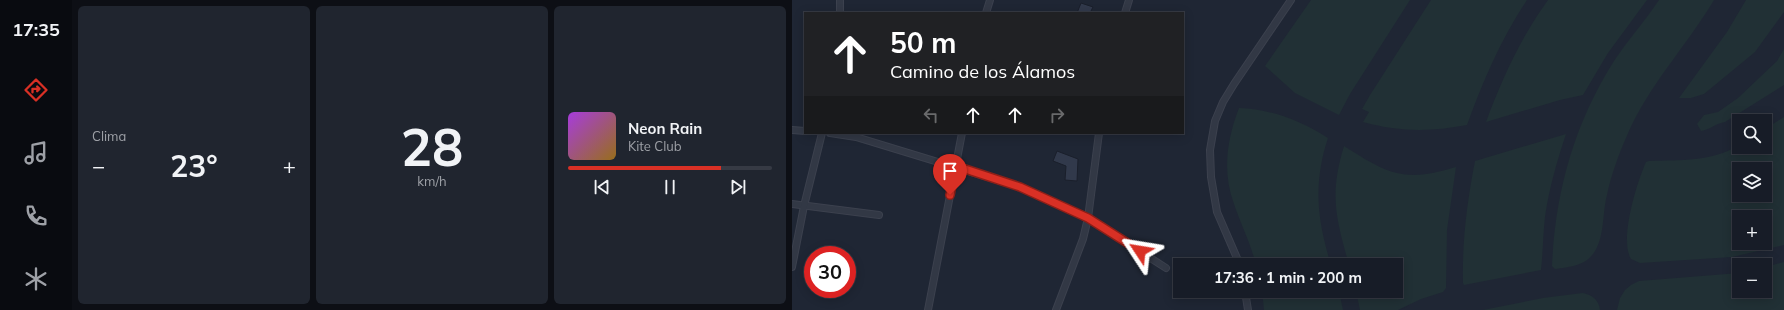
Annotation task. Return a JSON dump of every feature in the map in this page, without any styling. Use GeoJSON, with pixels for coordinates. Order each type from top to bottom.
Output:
{"type":"FeatureCollection","features":[{"type":"Feature","properties":{"kind":"street"},"geometry":{"type":"LineString","coordinates":[[840,0],[840,12]]}},
{"type":"Feature","properties":{"kind":"street"},"geometry":{"type":"LineString","coordinates":[[986,12],[990,0]]}},
{"type":"Feature","properties":{"kind":"street"},"geometry":{"type":"LineString","coordinates":[[1124,12],[1129,0]]}},
{"type":"Feature","properties":{"kind":"street"},"geometry":{"type":"LineString","coordinates":[[1237,258],[1217,212],[1211,177],[1210,150],[1216,121],[1223,102],[1290,0]]}},
{"type":"Feature","properties":{"kind":"street"},"geometry":{"type":"LineString","coordinates":[[792,130],[804,131]]}},
{"type":"Feature","properties":{"kind":"street"},"geometry":{"type":"LineString","coordinates":[[792,267],[804,206],[822,134]]}},
{"type":"Feature","properties":{"kind":"street"},"geometry":{"type":"LineString","coordinates":[[836,134],[856,137],[956,166],[1020,187],[1088,218],[1166,268]]}},
{"type":"Feature","properties":{"kind":"street"},"geometry":{"type":"LineString","coordinates":[[928,310],[962,134]]}},
{"type":"Feature","properties":{"kind":"street"},"geometry":{"type":"LineString","coordinates":[[1056,310],[1083,239],[1088,218],[1099,134]]}},
{"type":"Feature","properties":{"kind":"street"},"geometry":{"type":"LineString","coordinates":[[792,204],[879,215]]}},
{"type":"Feature","properties":{"kind":"street"},"geometry":{"type":"LineString","coordinates":[[1246,298],[1248,310]]}},
{"type":"Feature","properties":{"kind":"shaded area"},"geometry":{"type":"Polygon","coordinates":[[[1311,0],[1410,0],[1350,94],[1339,115],[1295,93],[1265,66],[1311,0]]]}},
{"type":"Feature","properties":{"kind":"shaded area"},"geometry":{"type":"Polygon","coordinates":[[[1431,0],[1527,0],[1493,61],[1479,92],[1467,125],[1440,129],[1415,130],[1390,128],[1363,122],[1369,112],[1362,109],[1431,0]]]}},
{"type":"Feature","properties":{"kind":"shaded area"},"geometry":{"type":"Polygon","coordinates":[[[1548,0],[1647,0],[1608,53],[1583,95],[1560,100],[1486,122],[1513,59],[1529,29],[1548,0]]]}},
{"type":"Feature","properties":{"kind":"shaded area"},"geometry":{"type":"Polygon","coordinates":[[[1659,0],[1714,0],[1656,84],[1635,119],[1623,145],[1613,173],[1605,202],[1600,241],[1597,248],[1589,258],[1581,263],[1571,267],[1555,269],[1552,266],[1557,212],[1569,160],[1578,134],[1588,109],[1614,61],[1659,0]]]}},
{"type":"Feature","properties":{"kind":"shaded area"},"geometry":{"type":"Polygon","coordinates":[[[1746,0],[1784,0],[1784,12],[1755,52],[1704,94],[1691,98],[1679,98],[1727,32],[1746,0]]]}},
{"type":"Feature","properties":{"kind":"shaded area"},"geometry":{"type":"Polygon","coordinates":[[[1784,49],[1784,85],[1738,114],[1732,114],[1732,118],[1725,122],[1701,131],[1697,124],[1704,115],[1718,112],[1738,98],[1777,61],[1784,49]]]}},
{"type":"Feature","properties":{"kind":"shaded area"},"geometry":{"type":"Polygon","coordinates":[[[1239,108],[1274,113],[1307,126],[1328,138],[1320,171],[1319,202],[1320,217],[1329,258],[1254,258],[1230,192],[1228,180],[1227,168],[1229,144],[1239,108]]]}},
{"type":"Feature","properties":{"kind":"shaded area"},"geometry":{"type":"Polygon","coordinates":[[[1784,117],[1784,245],[1772,248],[1772,210],[1732,210],[1732,250],[1762,250],[1732,257],[1640,263],[1631,259],[1627,239],[1628,225],[1634,196],[1646,162],[1696,159],[1718,155],[1732,149],[1732,154],[1772,154],[1772,125],[1784,117]]]}},
{"type":"Feature","properties":{"kind":"shaded area"},"geometry":{"type":"Polygon","coordinates":[[[1566,134],[1559,154],[1547,207],[1544,224],[1541,270],[1464,285],[1464,237],[1467,207],[1475,161],[1566,134]]]}},
{"type":"Feature","properties":{"kind":"shaded area"},"geometry":{"type":"Polygon","coordinates":[[[1344,146],[1359,156],[1385,169],[1397,173],[1409,175],[1423,174],[1456,167],[1447,230],[1446,288],[1443,292],[1421,299],[1398,310],[1360,310],[1357,298],[1403,298],[1403,258],[1347,258],[1336,206],[1339,163],[1344,146]]]}},
{"type":"Feature","properties":{"kind":"shaded area"},"geometry":{"type":"Polygon","coordinates":[[[1784,262],[1784,310],[1617,310],[1620,298],[1625,290],[1639,281],[1732,274],[1732,298],[1772,298],[1772,265],[1784,262]]]}},
{"type":"Feature","properties":{"kind":"shaded area"},"geometry":{"type":"Polygon","coordinates":[[[1583,293],[1594,298],[1598,303],[1600,310],[1483,310],[1543,298],[1583,293]]]}},
{"type":"Feature","properties":{"kind":"shaded area"},"geometry":{"type":"Polygon","coordinates":[[[1263,298],[1340,298],[1343,310],[1264,310],[1263,298]]]}},
{"type":"Feature","properties":{"kind":"building"},"geometry":{"type":"Polygon","coordinates":[[[1081,3],[1093,7],[1090,12],[1077,12],[1081,3]]]}},
{"type":"Feature","properties":{"kind":"building"},"geometry":{"type":"Polygon","coordinates":[[[1057,151],[1078,159],[1077,181],[1065,180],[1066,166],[1053,161],[1057,151]]]}},
{"type":"Feature","properties":{"kind":"route"},"geometry":{"type":"LineString","coordinates":[[950,195],[956,166],[1020,187],[1088,218],[1140,251]]}}]}
